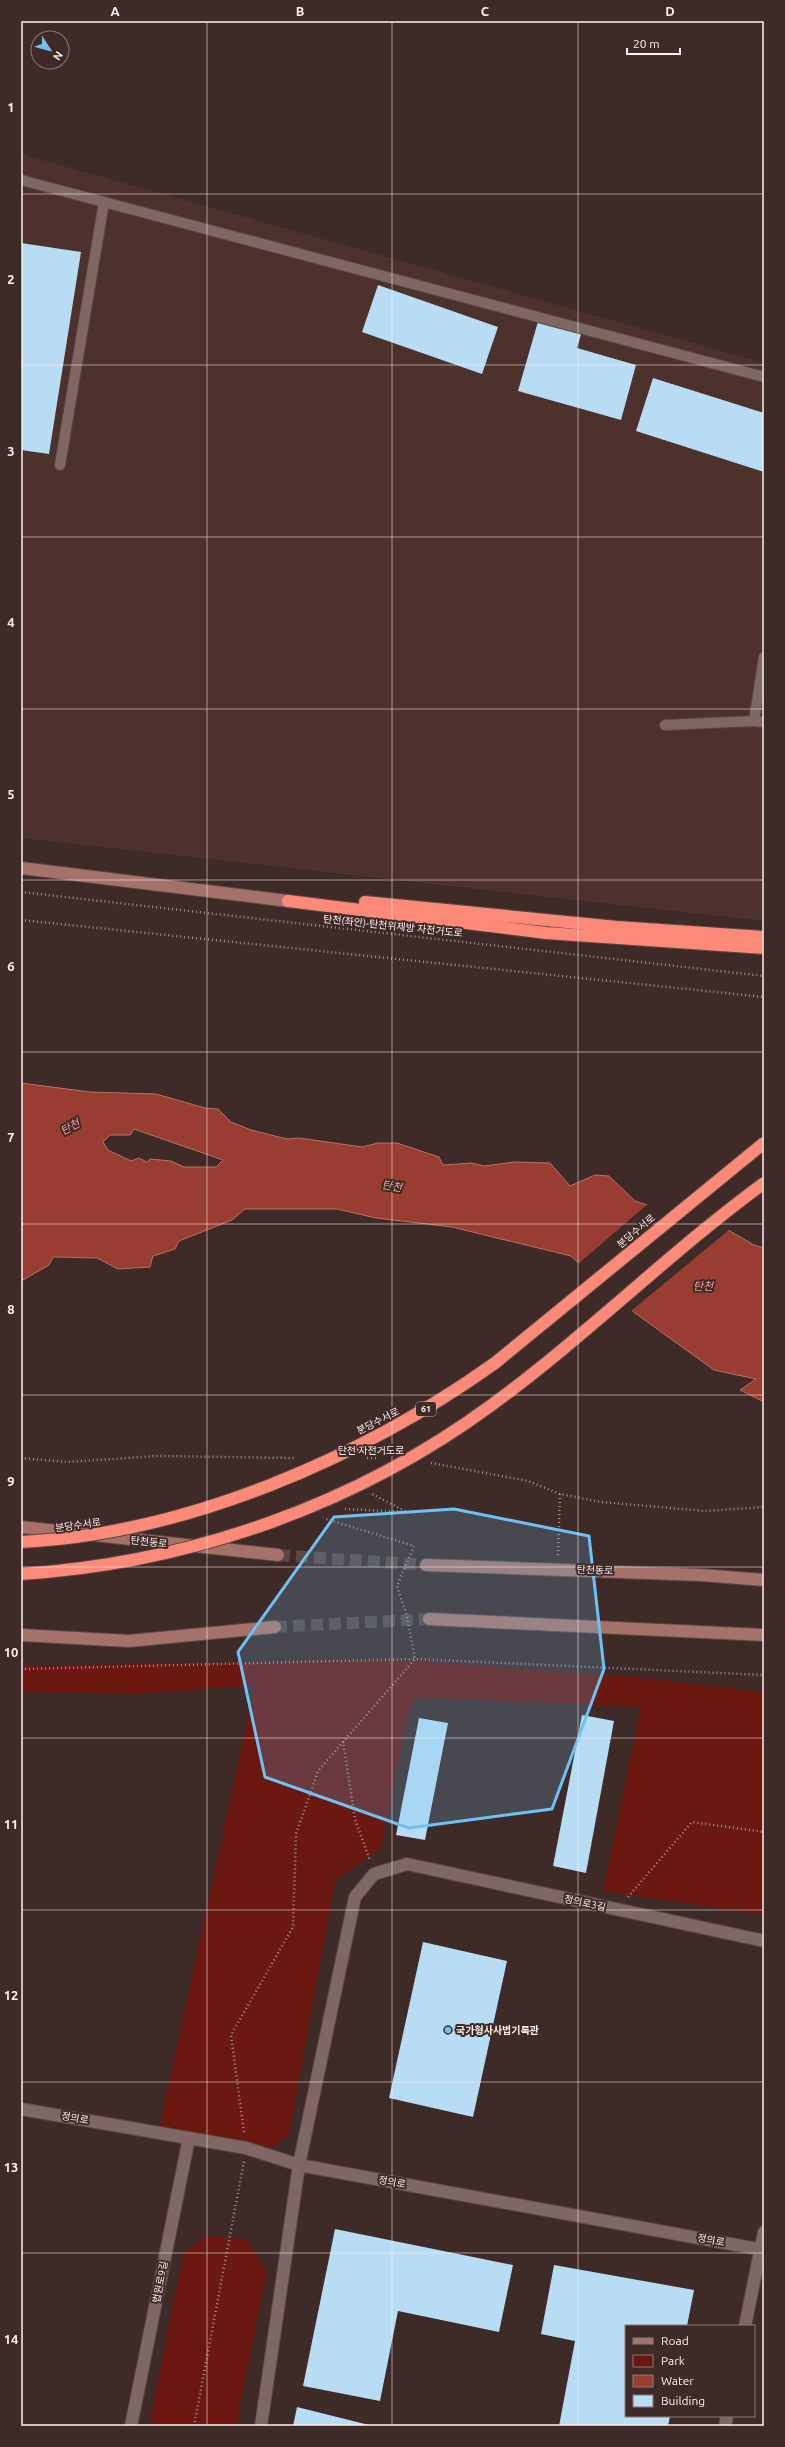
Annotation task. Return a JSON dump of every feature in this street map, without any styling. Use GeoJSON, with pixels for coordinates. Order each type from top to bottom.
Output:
{"type":"FeatureCollection","features":[{"type":"Feature","properties":{"kind":"highway"},"geometry":{"type":"LineString","coordinates":[[288,900],[322,898],[617,927],[764,937]]}},
{"type":"Feature","properties":{"kind":"highway"},"geometry":{"type":"LineString","coordinates":[[288,900],[546,933],[764,948]]}},
{"type":"Feature","properties":{"kind":"highway","name":"분당수서로"},"geometry":{"type":"LineString","coordinates":[[21,1542],[56,1540],[117,1532],[207,1508],[243,1496],[339,1455],[418,1414],[448,1396],[495,1363],[764,1143]]}},
{"type":"Feature","properties":{"kind":"highway"},"geometry":{"type":"LineString","coordinates":[[21,1574],[141,1560],[237,1535],[360,1486],[447,1436],[493,1405],[566,1347],[733,1207],[764,1184]]}},
{"type":"Feature","properties":{"kind":"street"},"geometry":{"type":"LineString","coordinates":[[21,868],[288,900]]}},
{"type":"Feature","properties":{"kind":"street","name":"탄천동로"},"geometry":{"type":"LineString","coordinates":[[21,1527],[278,1556]]}},
{"type":"Feature","properties":{"kind":"street","name":"탄천동로"},"geometry":{"type":"LineString","coordinates":[[426,1565],[702,1575],[764,1580]]}},
{"type":"Feature","properties":{"kind":"street"},"geometry":{"type":"LineString","coordinates":[[429,1620],[764,1635]]}},
{"type":"Feature","properties":{"kind":"street"},"geometry":{"type":"LineString","coordinates":[[21,1635],[129,1641],[275,1627]]}},
{"type":"Feature","properties":{"kind":"street","name":"정의로3길"},"geometry":{"type":"LineString","coordinates":[[374,1874],[407,1864],[764,1941]]}},
{"type":"Feature","properties":{"kind":"street"},"geometry":{"type":"LineString","coordinates":[[261,2426],[299,2165],[355,1897],[374,1874]]}},
{"type":"Feature","properties":{"kind":"street","name":"정의로"},"geometry":{"type":"LineString","coordinates":[[21,2109],[246,2148],[299,2165],[762,2249]]}},
{"type":"Feature","properties":{"kind":"street","name":"법원로9길"},"geometry":{"type":"LineString","coordinates":[[132,2426],[189,2138]]}},
{"type":"Feature","properties":{"kind":"street"},"geometry":{"type":"LineString","coordinates":[[745,2325],[762,2249],[764,2232]]}},
{"type":"Feature","properties":{"kind":"lane"},"geometry":{"type":"LineString","coordinates":[[21,180],[764,377]]}},
{"type":"Feature","properties":{"kind":"lane"},"geometry":{"type":"LineString","coordinates":[[60,465],[104,202]]}},
{"type":"Feature","properties":{"kind":"lane"},"geometry":{"type":"LineString","coordinates":[[665,725],[759,722],[764,657]]}},
{"type":"Feature","properties":{"kind":"path","name":"탄천(좌안)-탄천위제방 자전거도로"},"geometry":{"type":"LineString","coordinates":[[21,892],[764,976]]}},
{"type":"Feature","properties":{"kind":"path"},"geometry":{"type":"LineString","coordinates":[[21,920],[764,997]]}},
{"type":"Feature","properties":{"kind":"path"},"geometry":{"type":"LineString","coordinates":[[21,1458],[66,1462],[158,1456],[253,1456],[301,1458]]}},
{"type":"Feature","properties":{"kind":"path","name":"탄천 자전거도로"},"geometry":{"type":"LineString","coordinates":[[363,1458],[386,1458]]}},
{"type":"Feature","properties":{"kind":"path"},"geometry":{"type":"LineString","coordinates":[[424,1462],[461,1470],[528,1481],[560,1494],[602,1502],[705,1511],[764,1507]]}},
{"type":"Feature","properties":{"kind":"path"},"geometry":{"type":"LineString","coordinates":[[558,1569],[560,1494]]}},
{"type":"Feature","properties":{"kind":"path"},"geometry":{"type":"LineString","coordinates":[[414,1546],[397,1586],[407,1616],[415,1659]]}},
{"type":"Feature","properties":{"kind":"path"},"geometry":{"type":"LineString","coordinates":[[194,2426],[246,2148],[231,2035],[293,1927],[296,1834],[318,1771],[343,1740],[415,1659]]}},
{"type":"Feature","properties":{"kind":"path"},"geometry":{"type":"LineString","coordinates":[[21,1669],[415,1659],[764,1675]]}},
{"type":"Feature","properties":{"kind":"path"},"geometry":{"type":"LineString","coordinates":[[343,1740],[355,1819],[374,1874]]}},
{"type":"Feature","properties":{"kind":"path"},"geometry":{"type":"LineString","coordinates":[[617,1910],[692,1822],[764,1832]]}},
{"type":"Feature","properties":{"kind":"highlighted area"},"geometry":{"type":"Polygon","coordinates":[[[454,1509],[589,1536],[604,1669],[552,1809],[409,1828],[265,1777],[238,1652],[334,1517],[454,1509]]]}},
{"type":"Feature","properties":{"kind":"shaded area"},"geometry":{"type":"Polygon","coordinates":[[[21,154],[764,363],[764,921],[21,838],[21,154]]]}},
{"type":"Feature","properties":{"kind":"green space"},"geometry":{"type":"Polygon","coordinates":[[[405,1660],[645,1678],[764,1692],[764,1915],[603,1891],[641,1707],[417,1697],[409,1710],[381,1848],[335,1880],[289,2135],[266,2152],[159,2130],[255,1685],[139,1694],[21,1692],[21,1666],[405,1660]]]}},
{"type":"Feature","properties":{"kind":"green space"},"geometry":{"type":"Polygon","coordinates":[[[207,2235],[247,2240],[267,2272],[236,2426],[149,2426],[183,2254],[207,2235]]]}},
{"type":"Feature","properties":{"kind":"water","name":"탄천"},"geometry":{"type":"Polygon","coordinates":[[[21,1083],[90,1092],[156,1094],[205,1108],[218,1109],[231,1122],[251,1130],[287,1139],[299,1138],[362,1147],[378,1143],[397,1143],[439,1157],[443,1165],[472,1163],[484,1166],[515,1162],[550,1163],[570,1186],[595,1175],[609,1176],[635,1201],[730,1231],[754,1245],[764,1248],[764,1402],[740,1390],[756,1379],[714,1370],[635,1313],[571,1256],[452,1227],[376,1218],[337,1209],[245,1209],[232,1220],[179,1241],[175,1249],[153,1256],[150,1267],[118,1269],[97,1258],[53,1257],[49,1265],[21,1281],[21,1083]],[[134,1129],[130,1135],[110,1135],[103,1142],[108,1150],[131,1161],[139,1158],[147,1162],[150,1159],[171,1161],[184,1167],[216,1167],[223,1160],[134,1129]]]}},
{"type":"Feature","properties":{"kind":"pier"},"geometry":{"type":"Polygon","coordinates":[[[649,1203],[730,1229],[631,1311],[578,1264],[649,1203]]]}},
{"type":"Feature","properties":{"kind":"building"},"geometry":{"type":"Polygon","coordinates":[[[21,243],[81,252],[49,454],[21,450],[21,243]]]}},
{"type":"Feature","properties":{"kind":"building"},"geometry":{"type":"Polygon","coordinates":[[[378,285],[498,327],[482,374],[362,332],[378,285]]]}},
{"type":"Feature","properties":{"kind":"building"},"geometry":{"type":"Polygon","coordinates":[[[539,318],[582,331],[577,348],[636,365],[621,420],[518,391],[539,318]]]}},
{"type":"Feature","properties":{"kind":"building"},"geometry":{"type":"Polygon","coordinates":[[[653,378],[764,413],[764,472],[636,431],[653,378]]]}},
{"type":"Feature","properties":{"kind":"building"},"geometry":{"type":"Polygon","coordinates":[[[582,1715],[614,1721],[586,1873],[553,1866],[582,1715]]]}},
{"type":"Feature","properties":{"kind":"building"},"geometry":{"type":"Polygon","coordinates":[[[419,1718],[448,1723],[425,1840],[396,1835],[419,1718]]]}},
{"type":"Feature","properties":{"kind":"building","name":"국가형사사법기록관"},"geometry":{"type":"Polygon","coordinates":[[[423,1942],[507,1961],[473,2117],[389,2098],[423,1942]]]}},
{"type":"Feature","properties":{"kind":"building"},"geometry":{"type":"Polygon","coordinates":[[[335,2229],[513,2265],[499,2332],[398,2311],[380,2401],[303,2386],[335,2229]]]}},
{"type":"Feature","properties":{"kind":"building"},"geometry":{"type":"Polygon","coordinates":[[[554,2265],[694,2290],[687,2325],[625,2325],[625,2417],[670,2417],[668,2426],[559,2426],[575,2341],[541,2334],[554,2265]]]}},
{"type":"Feature","properties":{"kind":"building"},"geometry":{"type":"Polygon","coordinates":[[[297,2407],[369,2425],[369,2426],[293,2426],[297,2407]]]}},
{"type":"Feature","properties":{"kind":"tunnel"},"geometry":{"type":"LineString","coordinates":[[278,1555],[426,1565]]}},
{"type":"Feature","properties":{"kind":"tunnel"},"geometry":{"type":"LineString","coordinates":[[275,1627],[429,1619]]}},
{"type":"Feature","properties":{"kind":"place","name":"국가형사사법기록관"},"geometry":{"type":"Point","coordinates":[448,2030]}}]}
